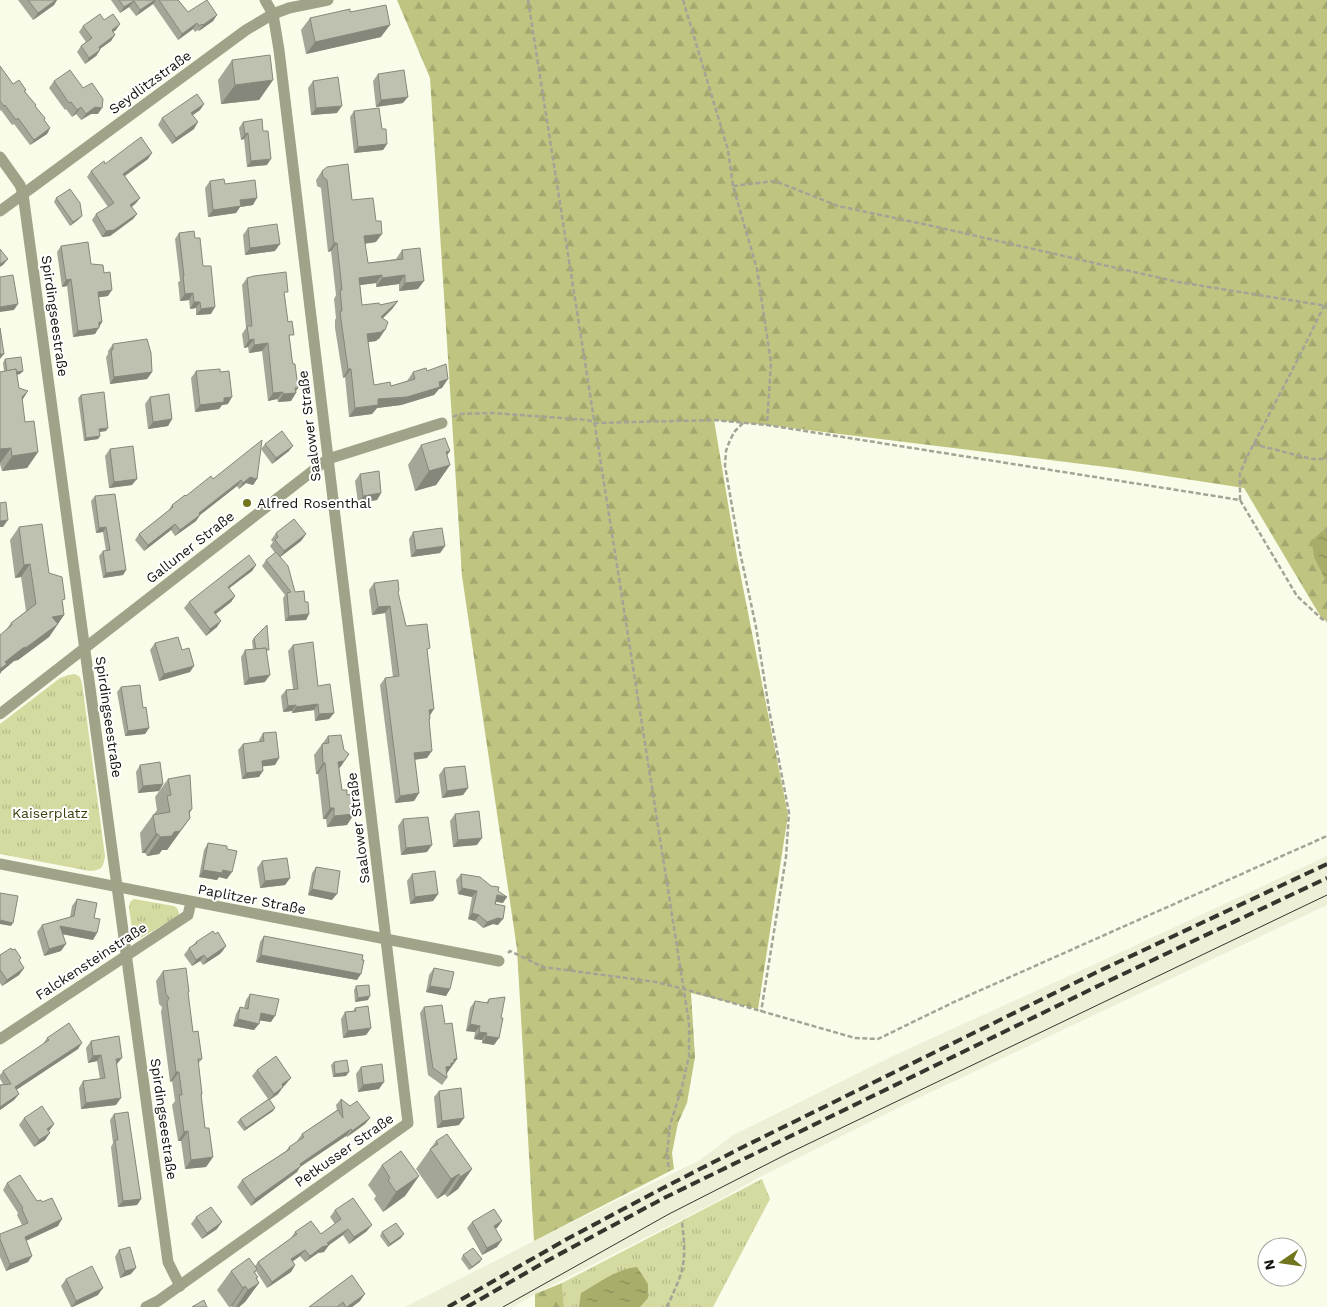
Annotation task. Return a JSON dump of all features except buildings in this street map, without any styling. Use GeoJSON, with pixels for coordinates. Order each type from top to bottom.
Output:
{"type":"FeatureCollection","features":[{"type":"Feature","properties":{"kind":"street","name":"Saalower Straße"},"geometry":{"type":"LineString","coordinates":[[265,0],[273,14],[279,50],[386,940]]}},
{"type":"Feature","properties":{"kind":"street","name":"Seydlitzstraße"},"geometry":{"type":"LineString","coordinates":[[0,211],[246,30],[273,14],[289,8],[328,0]]}},
{"type":"Feature","properties":{"kind":"street","name":"Spirdingseestraße"},"geometry":{"type":"LineString","coordinates":[[0,157],[20,185],[23,194],[168,1262],[180,1286]]}},
{"type":"Feature","properties":{"kind":"street","name":"Galluner Straße"},"geometry":{"type":"LineString","coordinates":[[0,714],[328,459],[442,423]]}},
{"type":"Feature","properties":{"kind":"street","name":"Paplitzer Straße"},"geometry":{"type":"LineString","coordinates":[[0,864],[499,961]]}},
{"type":"Feature","properties":{"kind":"street","name":"Falckensteinstraße"},"geometry":{"type":"LineString","coordinates":[[0,1039],[188,915],[191,902]]}},
{"type":"Feature","properties":{"kind":"street","name":"Petkusser Straße"},"geometry":{"type":"LineString","coordinates":[[146,1307],[180,1286],[408,1123],[386,940]]}},
{"type":"Feature","properties":{"kind":"path"},"geometry":{"type":"LineString","coordinates":[[528,0],[689,1023],[689,1056],[670,1125],[667,1153],[669,1171]]}},
{"type":"Feature","properties":{"kind":"path"},"geometry":{"type":"LineString","coordinates":[[683,0],[728,150],[733,186],[757,269],[771,363],[767,425]]}},
{"type":"Feature","properties":{"kind":"path"},"geometry":{"type":"LineString","coordinates":[[733,186],[775,181],[838,206],[1178,282],[1325,306],[1253,444],[1240,473],[1240,500],[1297,596],[1322,619],[1327,621]]}},
{"type":"Feature","properties":{"kind":"path"},"geometry":{"type":"LineString","coordinates":[[442,423],[459,414],[493,413],[588,420],[595,423],[714,420],[767,425],[1240,500]]}},
{"type":"Feature","properties":{"kind":"path"},"geometry":{"type":"LineString","coordinates":[[743,423],[730,440],[726,451],[725,466],[789,812],[786,857],[761,1012]]}},
{"type":"Feature","properties":{"kind":"path"},"geometry":{"type":"LineString","coordinates":[[1253,444],[1312,459],[1327,459]]}},
{"type":"Feature","properties":{"kind":"path"},"geometry":{"type":"LineString","coordinates":[[499,961],[510,951],[543,968],[656,982],[855,1038],[878,1039],[954,1002],[1327,836]]}},
{"type":"Feature","properties":{"kind":"path"},"geometry":{"type":"LineString","coordinates":[[667,1307],[681,1274],[684,1239],[682,1222]]}},
{"type":"Feature","properties":{"kind":"shaded area"},"geometry":{"type":"Polygon","coordinates":[[[1327,856],[1327,905],[910,1102],[758,1178],[714,1203],[513,1307],[405,1307],[534,1241],[700,1160],[733,1135],[897,1054],[1327,856]]]}},
{"type":"Feature","properties":{"kind":"green space"},"geometry":{"type":"Polygon","coordinates":[[[397,0],[1327,0],[1327,621],[1322,619],[1244,488],[1114,468],[714,420],[737,557],[788,815],[758,1009],[691,993],[695,1057],[687,1103],[678,1123],[672,1153],[674,1169],[534,1241],[517,949],[462,576],[430,78],[397,0]]]}},
{"type":"Feature","properties":{"kind":"green space","name":"Kaiserplatz"},"geometry":{"type":"Polygon","coordinates":[[[75,674],[80,677],[82,683],[105,856],[102,867],[98,870],[90,871],[0,854],[0,724],[60,678],[75,674]]]}},
{"type":"Feature","properties":{"kind":"green space"},"geometry":{"type":"Polygon","coordinates":[[[134,899],[174,906],[179,913],[178,916],[137,939],[133,936],[129,908],[130,902],[134,899]]]}},
{"type":"Feature","properties":{"kind":"green space"},"geometry":{"type":"Polygon","coordinates":[[[762,1179],[770,1199],[713,1307],[564,1307],[562,1283],[762,1179]]]}},
{"type":"Feature","properties":{"kind":"green space"},"geometry":{"type":"Polygon","coordinates":[[[562,1283],[564,1307],[535,1307],[535,1294],[562,1283]]]}},
{"type":"Feature","properties":{"kind":"water"},"geometry":{"type":"Polygon","coordinates":[[[1322,531],[1327,532],[1327,581],[1314,557],[1312,541],[1322,531]]]}},
{"type":"Feature","properties":{"kind":"water"},"geometry":{"type":"Polygon","coordinates":[[[637,1267],[648,1284],[648,1298],[640,1307],[579,1307],[581,1293],[615,1273],[637,1267]]]}},
{"type":"Feature","properties":{"kind":"tram line"},"geometry":{"type":"LineString","coordinates":[[503,1307],[669,1214],[787,1154],[1327,895]]}},
{"type":"Feature","properties":{"kind":"railway"},"geometry":{"type":"LineString","coordinates":[[448,1307],[567,1239],[743,1147],[1097,972],[1327,864]]}},
{"type":"Feature","properties":{"kind":"railway"},"geometry":{"type":"LineString","coordinates":[[467,1307],[543,1263],[664,1198],[1102,984],[1327,878]]}},
{"type":"Feature","properties":{"kind":"place","name":"Alfred Rosenthal"},"geometry":{"type":"Point","coordinates":[247,503]}}]}
